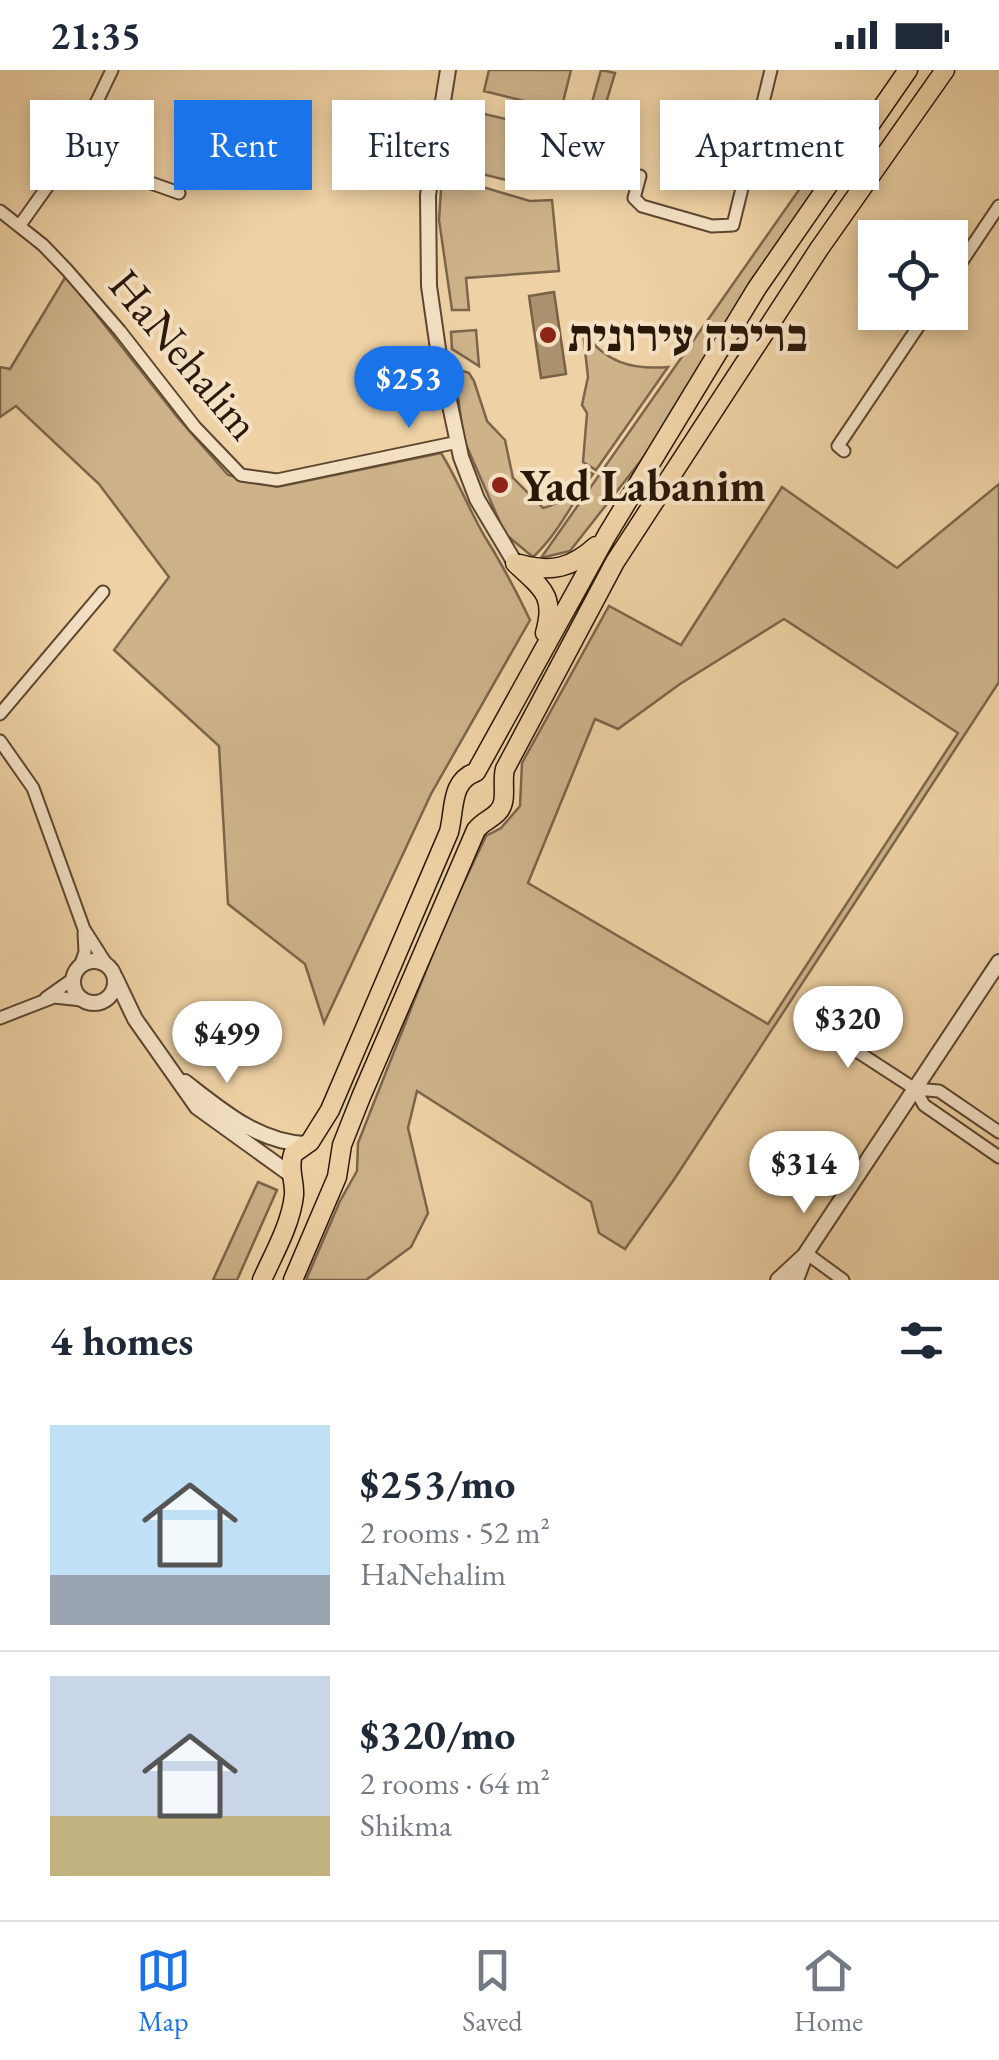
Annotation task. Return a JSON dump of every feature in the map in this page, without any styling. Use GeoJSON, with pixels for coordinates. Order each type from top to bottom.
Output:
{"type":"FeatureCollection","features":[{"type":"Feature","properties":{"kind":"main road"},"geometry":{"type":"LineString","coordinates":[[476,772],[607,536],[757,288],[908,70]]}},
{"type":"Feature","properties":{"kind":"main road"},"geometry":{"type":"LineString","coordinates":[[292,1280],[340,1169],[342,1145],[367,1082],[476,830],[504,802],[501,784],[505,769],[614,562],[819,249],[945,70]]}},
{"type":"Feature","properties":{"kind":"main road"},"geometry":{"type":"LineString","coordinates":[[515,562],[534,568],[558,568],[579,561],[607,536]]}},
{"type":"Feature","properties":{"kind":"main road"},"geometry":{"type":"LineString","coordinates":[[515,562],[539,584],[550,605],[538,660]]}},
{"type":"Feature","properties":{"kind":"main road"},"geometry":{"type":"LineString","coordinates":[[262,1280],[290,1216],[293,1154],[308,1143],[330,1110],[449,832],[462,779],[476,772],[492,774],[501,784]]}},
{"type":"Feature","properties":{"kind":"main road"},"geometry":{"type":"LineString","coordinates":[[455,800],[464,814],[484,820]]}},
{"type":"Feature","properties":{"kind":"main road"},"geometry":{"type":"LineString","coordinates":[[308,1143],[331,1148],[339,1162]]}},
{"type":"Feature","properties":{"kind":"main road"},"geometry":{"type":"LineString","coordinates":[[292,1178],[314,1191],[332,1184]]}},
{"type":"Feature","properties":{"kind":"street"},"geometry":{"type":"LineString","coordinates":[[98,100],[112,70]]}},
{"type":"Feature","properties":{"kind":"street"},"geometry":{"type":"LineString","coordinates":[[448,70],[430,165],[426,234],[438,349],[458,442],[477,499],[515,562]]}},
{"type":"Feature","properties":{"kind":"street"},"geometry":{"type":"LineString","coordinates":[[636,190],[634,198],[642,206],[712,226],[733,224],[772,70]]}},
{"type":"Feature","properties":{"kind":"street"},"geometry":{"type":"LineString","coordinates":[[154,184],[179,193]]}},
{"type":"Feature","properties":{"kind":"street"},"geometry":{"type":"LineString","coordinates":[[20,226],[45,190]]}},
{"type":"Feature","properties":{"kind":"street"},"geometry":{"type":"LineString","coordinates":[[968,252],[999,206]]}},
{"type":"Feature","properties":{"kind":"street","name":"HaNehalim"},"geometry":{"type":"LineString","coordinates":[[0,212],[67,270],[195,427],[241,475],[277,480],[458,442]]}},
{"type":"Feature","properties":{"kind":"street"},"geometry":{"type":"LineString","coordinates":[[844,450],[838,446],[916,330]]}},
{"type":"Feature","properties":{"kind":"street"},"geometry":{"type":"LineString","coordinates":[[0,714],[103,592]]}},
{"type":"Feature","properties":{"kind":"street"},"geometry":{"type":"LineString","coordinates":[[1,739],[33,788],[84,929],[135,1019],[197,1107],[292,1178]]}},
{"type":"Feature","properties":{"kind":"street"},"geometry":{"type":"LineString","coordinates":[[82,1000],[74,991],[85,952],[84,929]]}},
{"type":"Feature","properties":{"kind":"street"},"geometry":{"type":"LineString","coordinates":[[42,1000],[93,961],[111,971]]}},
{"type":"Feature","properties":{"kind":"street"},"geometry":{"type":"LineString","coordinates":[[778,1280],[806,1253],[999,962]]}},
{"type":"Feature","properties":{"kind":"street"},"geometry":{"type":"LineString","coordinates":[[100,1002],[113,991],[111,971]]}},
{"type":"Feature","properties":{"kind":"street"},"geometry":{"type":"LineString","coordinates":[[0,1018],[42,1000],[66,996],[123,1009],[135,1019]]}},
{"type":"Feature","properties":{"kind":"street"},"geometry":{"type":"LineString","coordinates":[[804,1017],[916,1089],[939,1091],[999,1132]]}},
{"type":"Feature","properties":{"kind":"street"},"geometry":{"type":"LineString","coordinates":[[172,1072],[242,1124],[280,1142],[308,1143]]}},
{"type":"Feature","properties":{"kind":"street"},"geometry":{"type":"LineString","coordinates":[[916,1089],[924,1105],[999,1157]]}},
{"type":"Feature","properties":{"kind":"street"},"geometry":{"type":"LineString","coordinates":[[796,1280],[806,1253]]}},
{"type":"Feature","properties":{"kind":"street"},"geometry":{"type":"LineString","coordinates":[[806,1253],[843,1280]]}},
{"type":"Feature","properties":{"kind":"shaded area"},"geometry":{"type":"Polygon","coordinates":[[[489,70],[571,70],[564,100],[520,100],[484,91],[489,70]]]}},
{"type":"Feature","properties":{"kind":"shaded area"},"geometry":{"type":"Polygon","coordinates":[[[601,70],[615,73],[607,100],[593,100],[601,70]]]}},
{"type":"Feature","properties":{"kind":"shaded area"},"geometry":{"type":"Polygon","coordinates":[[[485,114],[505,119],[505,180],[485,175],[485,114]]]}},
{"type":"Feature","properties":{"kind":"shaded area"},"geometry":{"type":"Polygon","coordinates":[[[485,188],[530,201],[552,200],[559,271],[466,278],[469,310],[452,310],[439,220],[441,190],[485,188]]]}},
{"type":"Feature","properties":{"kind":"shaded area"},"geometry":{"type":"Polygon","coordinates":[[[799,190],[825,190],[643,458],[570,551],[541,558],[799,190]]]}},
{"type":"Feature","properties":{"kind":"shaded area"},"geometry":{"type":"Polygon","coordinates":[[[66,276],[228,475],[277,487],[441,453],[530,620],[431,794],[324,1023],[305,964],[228,904],[219,746],[114,650],[169,577],[99,484],[16,406],[0,417],[0,367],[10,369],[66,276]]]}},
{"type":"Feature","properties":{"kind":"shaded area","name":"בריכה עירונית"},"geometry":{"type":"Polygon","coordinates":[[[554,292],[566,374],[541,378],[529,296],[554,292]]]}},
{"type":"Feature","properties":{"kind":"shaded area"},"geometry":{"type":"Polygon","coordinates":[[[476,330],[479,366],[452,349],[451,332],[476,330]]]}},
{"type":"Feature","properties":{"kind":"shaded area"},"geometry":{"type":"Polygon","coordinates":[[[583,332],[601,351],[620,362],[668,367],[596,470],[583,462],[587,413],[582,405],[588,377],[583,332]]]}},
{"type":"Feature","properties":{"kind":"shaded area"},"geometry":{"type":"Polygon","coordinates":[[[454,368],[469,373],[487,421],[505,440],[513,478],[543,508],[572,488],[582,468],[593,474],[558,528],[533,557],[505,534],[464,440],[454,368]]]}},
{"type":"Feature","properties":{"kind":"shaded area"},"geometry":{"type":"Polygon","coordinates":[[[999,484],[999,682],[625,1249],[599,1233],[591,1202],[417,1091],[408,1128],[428,1213],[411,1247],[366,1280],[306,1280],[357,1171],[358,1143],[446,920],[486,836],[501,828],[520,806],[522,763],[609,606],[681,645],[782,487],[897,568],[999,484]],[[784,619],[680,684],[618,729],[595,719],[528,883],[768,1024],[958,733],[784,619]]]}},
{"type":"Feature","properties":{"kind":"shaded area"},"geometry":{"type":"Polygon","coordinates":[[[258,1182],[277,1190],[237,1280],[213,1280],[258,1182]]]}},
{"type":"Feature","properties":{"kind":"place","name":"בריכה עירונית"},"geometry":{"type":"Point","coordinates":[548,335]}},
{"type":"Feature","properties":{"kind":"place","name":"Yad Labanim"},"geometry":{"type":"Point","coordinates":[500,485]}}]}
